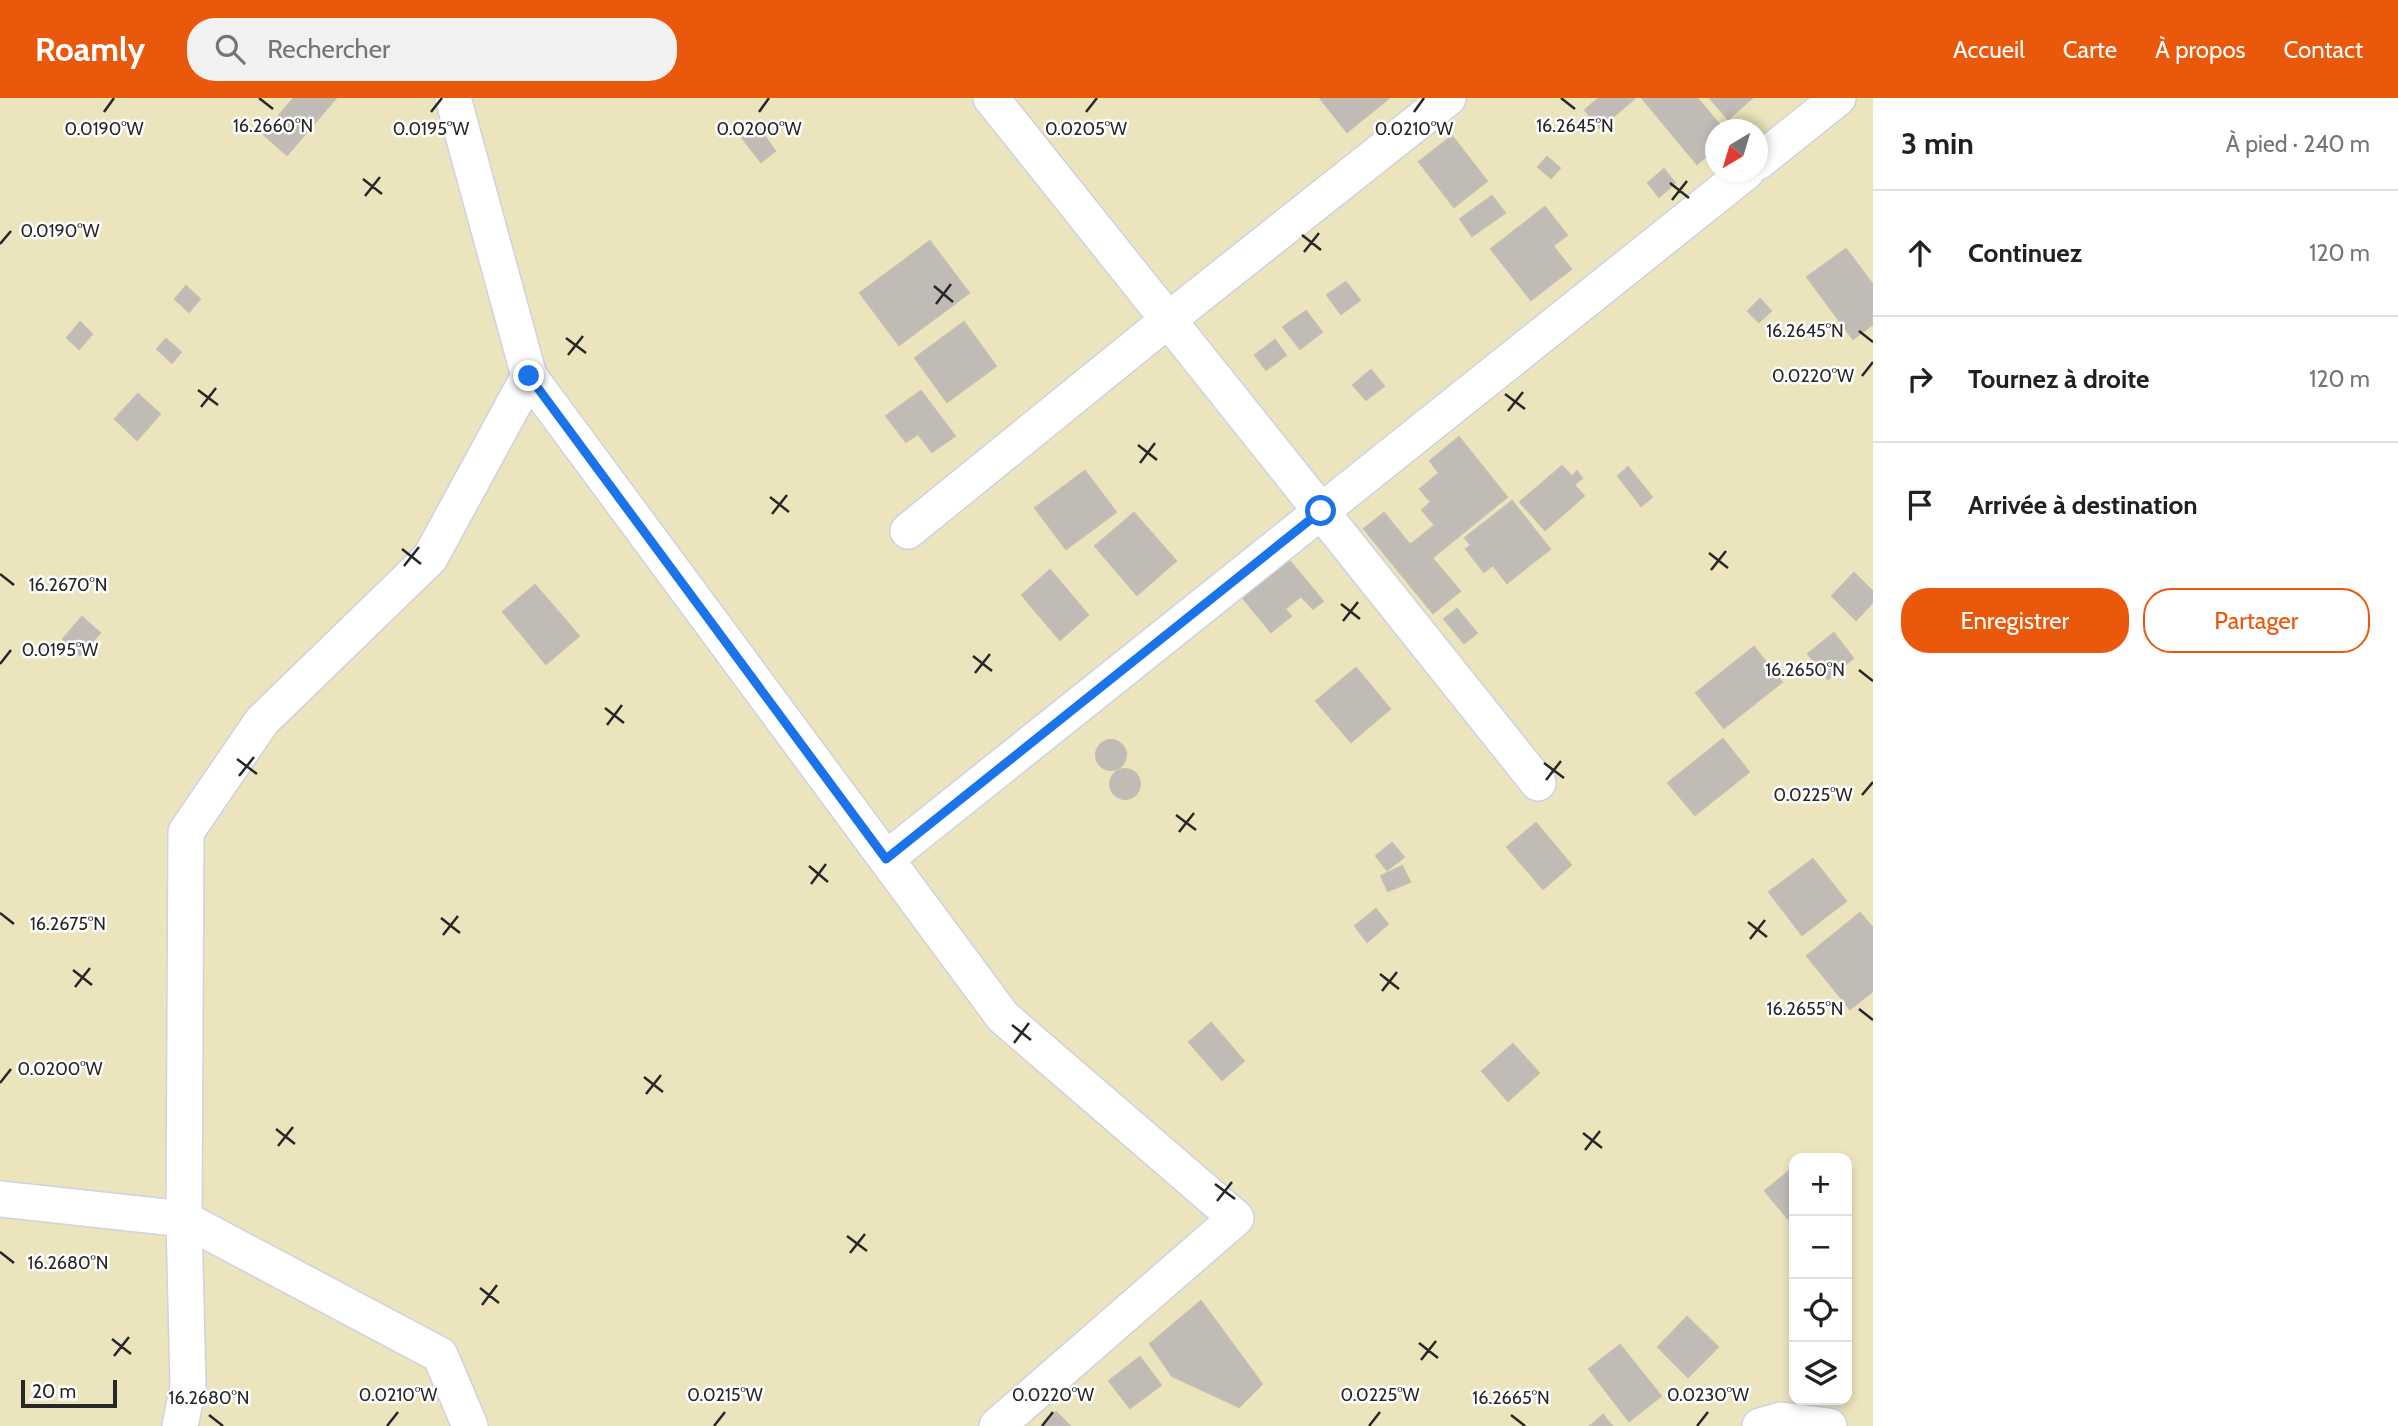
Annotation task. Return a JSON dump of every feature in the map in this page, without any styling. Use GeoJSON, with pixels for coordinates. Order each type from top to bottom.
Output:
{"type":"FeatureCollection","features":[{"type":"Feature","properties":{"kind":"street"},"geometry":{"type":"LineString","coordinates":[[453,98],[529,376],[1003,1017],[1236,1218],[997,1426]]}},
{"type":"Feature","properties":{"kind":"street"},"geometry":{"type":"LineString","coordinates":[[990,98],[1538,783]]}},
{"type":"Feature","properties":{"kind":"street"},"geometry":{"type":"LineString","coordinates":[[908,531],[1448,98]]}},
{"type":"Feature","properties":{"kind":"street"},"geometry":{"type":"LineString","coordinates":[[1768,154],[1838,98]]}},
{"type":"Feature","properties":{"kind":"street"},"geometry":{"type":"LineString","coordinates":[[886,859],[1733,182]]}},
{"type":"Feature","properties":{"kind":"street"},"geometry":{"type":"LineString","coordinates":[[180,1426],[188,1386],[184,1219],[186,832],[262,721],[430,558],[529,376]]}},
{"type":"Feature","properties":{"kind":"street"},"geometry":{"type":"LineString","coordinates":[[0,1199],[184,1219],[440,1355],[470,1426]]}},
{"type":"Feature","properties":{"kind":"street"},"geometry":{"type":"LineString","coordinates":[[1760,1426],[1781,1420],[1829,1426]]}},
{"type":"Feature","properties":{"kind":"sand"},"geometry":{"type":"Polygon","coordinates":[[[0,98],[1873,98],[1873,1426],[0,1426],[0,98]]]}},
{"type":"Feature","properties":{"kind":"building"},"geometry":{"type":"Polygon","coordinates":[[[294,98],[336,98],[287,155],[263,134],[294,98]]]}},
{"type":"Feature","properties":{"kind":"building"},"geometry":{"type":"Polygon","coordinates":[[[1320,98],[1389,98],[1347,132],[1320,98]]]}},
{"type":"Feature","properties":{"kind":"building"},"geometry":{"type":"Polygon","coordinates":[[[1599,98],[1635,98],[1600,128],[1585,110],[1599,98]]]}},
{"type":"Feature","properties":{"kind":"building"},"geometry":{"type":"Polygon","coordinates":[[[1642,98],[1697,98],[1715,119],[1705,119],[1705,157],[1697,164],[1642,98]]]}},
{"type":"Feature","properties":{"kind":"building"},"geometry":{"type":"Polygon","coordinates":[[[1710,98],[1752,98],[1728,119],[1710,98]]]}},
{"type":"Feature","properties":{"kind":"building"},"geometry":{"type":"Polygon","coordinates":[[[756,124],[775,151],[761,162],[740,135],[756,124]]]}},
{"type":"Feature","properties":{"kind":"building"},"geometry":{"type":"Polygon","coordinates":[[[1452,136],[1487,181],[1454,207],[1419,162],[1452,136]]]}},
{"type":"Feature","properties":{"kind":"building"},"geometry":{"type":"Polygon","coordinates":[[[1547,157],[1560,168],[1551,178],[1538,167],[1547,157]]]}},
{"type":"Feature","properties":{"kind":"building"},"geometry":{"type":"Polygon","coordinates":[[[1664,169],[1675,183],[1659,197],[1648,183],[1664,169]]]}},
{"type":"Feature","properties":{"kind":"building"},"geometry":{"type":"Polygon","coordinates":[[[1492,196],[1505,213],[1472,236],[1460,219],[1492,196]]]}},
{"type":"Feature","properties":{"kind":"building"},"geometry":{"type":"Polygon","coordinates":[[[1545,207],[1567,235],[1553,246],[1571,269],[1531,300],[1491,249],[1545,207]]]}},
{"type":"Feature","properties":{"kind":"building"},"geometry":{"type":"Polygon","coordinates":[[[930,241],[969,293],[899,345],[860,293],[930,241]]]}},
{"type":"Feature","properties":{"kind":"building"},"geometry":{"type":"Polygon","coordinates":[[[1846,249],[1873,285],[1873,324],[1853,339],[1807,277],[1846,249]]]}},
{"type":"Feature","properties":{"kind":"building"},"geometry":{"type":"Polygon","coordinates":[[[1346,282],[1360,300],[1341,314],[1327,295],[1346,282]]]}},
{"type":"Feature","properties":{"kind":"building"},"geometry":{"type":"Polygon","coordinates":[[[186,286],[200,299],[189,312],[175,299],[186,286]]]}},
{"type":"Feature","properties":{"kind":"building"},"geometry":{"type":"Polygon","coordinates":[[[1760,299],[1771,311],[1759,322],[1748,311],[1760,299]]]}},
{"type":"Feature","properties":{"kind":"building"},"geometry":{"type":"Polygon","coordinates":[[[1306,311],[1322,332],[1300,349],[1283,327],[1306,311]]]}},
{"type":"Feature","properties":{"kind":"building"},"geometry":{"type":"Polygon","coordinates":[[[80,322],[92,334],[79,349],[67,338],[80,322]]]}},
{"type":"Feature","properties":{"kind":"building"},"geometry":{"type":"Polygon","coordinates":[[[964,322],[996,366],[947,402],[915,358],[964,322]]]}},
{"type":"Feature","properties":{"kind":"building"},"geometry":{"type":"Polygon","coordinates":[[[166,339],[181,352],[172,363],[157,349],[166,339]]]}},
{"type":"Feature","properties":{"kind":"building"},"geometry":{"type":"Polygon","coordinates":[[[1275,340],[1286,355],[1266,370],[1255,355],[1275,340]]]}},
{"type":"Feature","properties":{"kind":"building"},"geometry":{"type":"Polygon","coordinates":[[[1371,370],[1384,386],[1366,400],[1353,385],[1371,370]]]}},
{"type":"Feature","properties":{"kind":"building"},"geometry":{"type":"Polygon","coordinates":[[[921,391],[955,436],[932,452],[918,434],[906,442],[886,416],[921,391]]]}},
{"type":"Feature","properties":{"kind":"building"},"geometry":{"type":"Polygon","coordinates":[[[138,394],[160,414],[137,440],[115,419],[138,394]]]}},
{"type":"Feature","properties":{"kind":"building"},"geometry":{"type":"Polygon","coordinates":[[[1459,437],[1507,497],[1432,558],[1460,591],[1433,613],[1364,529],[1384,513],[1410,545],[1435,525],[1422,510],[1431,502],[1420,489],[1439,473],[1430,461],[1459,437]]]}},
{"type":"Feature","properties":{"kind":"building"},"geometry":{"type":"Polygon","coordinates":[[[1562,466],[1572,477],[1577,471],[1582,478],[1574,485],[1584,496],[1545,530],[1520,502],[1562,466]]]}},
{"type":"Feature","properties":{"kind":"building"},"geometry":{"type":"Polygon","coordinates":[[[1628,467],[1652,497],[1641,506],[1618,476],[1628,467]]]}},
{"type":"Feature","properties":{"kind":"building"},"geometry":{"type":"Polygon","coordinates":[[[1085,471],[1116,512],[1066,549],[1035,508],[1085,471]]]}},
{"type":"Feature","properties":{"kind":"building"},"geometry":{"type":"Polygon","coordinates":[[[1512,501],[1550,549],[1507,583],[1493,565],[1484,572],[1466,549],[1471,545],[1465,538],[1512,501]]]}},
{"type":"Feature","properties":{"kind":"building"},"geometry":{"type":"Polygon","coordinates":[[[1134,513],[1176,561],[1137,595],[1095,546],[1134,513]]]}},
{"type":"Feature","properties":{"kind":"building"},"geometry":{"type":"Polygon","coordinates":[[[1288,559],[1323,601],[1313,609],[1301,596],[1285,609],[1291,616],[1271,632],[1242,597],[1288,559]]]}},
{"type":"Feature","properties":{"kind":"building"},"geometry":{"type":"Polygon","coordinates":[[[1050,570],[1088,615],[1060,640],[1022,595],[1050,570]]]}},
{"type":"Feature","properties":{"kind":"building"},"geometry":{"type":"Polygon","coordinates":[[[1854,573],[1873,592],[1873,602],[1856,620],[1832,596],[1854,573]]]}},
{"type":"Feature","properties":{"kind":"building"},"geometry":{"type":"Polygon","coordinates":[[[535,585],[579,636],[546,664],[503,612],[535,585]]]}},
{"type":"Feature","properties":{"kind":"building"},"geometry":{"type":"Polygon","coordinates":[[[1457,609],[1477,633],[1464,643],[1444,619],[1457,609]]]}},
{"type":"Feature","properties":{"kind":"building"},"geometry":{"type":"Polygon","coordinates":[[[82,617],[100,633],[80,655],[63,639],[82,617]]]}},
{"type":"Feature","properties":{"kind":"building"},"geometry":{"type":"Polygon","coordinates":[[[1834,633],[1853,658],[1828,679],[1808,654],[1834,633]]]}},
{"type":"Feature","properties":{"kind":"building"},"geometry":{"type":"Polygon","coordinates":[[[1754,647],[1782,682],[1724,728],[1696,693],[1754,647]]]}},
{"type":"Feature","properties":{"kind":"building"},"geometry":{"type":"Polygon","coordinates":[[[1356,668],[1390,709],[1351,742],[1316,701],[1356,668]]]}},
{"type":"Feature","properties":{"kind":"building"},"geometry":{"type":"Polygon","coordinates":[[[1723,739],[1749,772],[1695,815],[1668,783],[1723,739]]]}},
{"type":"Feature","properties":{"kind":"building"},"geometry":{"type":"Polygon","coordinates":[[[1111,740],[1122,744],[1126,755],[1122,766],[1111,770],[1100,766],[1096,755],[1100,744],[1111,740]]]}},
{"type":"Feature","properties":{"kind":"building"},"geometry":{"type":"Polygon","coordinates":[[[1125,769],[1136,773],[1140,784],[1136,795],[1125,799],[1114,795],[1110,784],[1114,773],[1125,769]]]}},
{"type":"Feature","properties":{"kind":"building"},"geometry":{"type":"Polygon","coordinates":[[[1536,823],[1571,865],[1543,889],[1507,847],[1536,823]]]}},
{"type":"Feature","properties":{"kind":"building"},"geometry":{"type":"Polygon","coordinates":[[[1392,843],[1404,857],[1387,870],[1376,856],[1392,843]]]}},
{"type":"Feature","properties":{"kind":"building"},"geometry":{"type":"Polygon","coordinates":[[[1813,859],[1846,901],[1802,935],[1769,892],[1813,859]]]}},
{"type":"Feature","properties":{"kind":"building"},"geometry":{"type":"Polygon","coordinates":[[[1402,866],[1410,882],[1388,891],[1381,876],[1402,866]]]}},
{"type":"Feature","properties":{"kind":"building"},"geometry":{"type":"Polygon","coordinates":[[[1376,909],[1388,924],[1367,942],[1355,926],[1376,909]]]}},
{"type":"Feature","properties":{"kind":"building"},"geometry":{"type":"Polygon","coordinates":[[[1860,913],[1873,928],[1873,991],[1850,1009],[1807,956],[1860,913]]]}},
{"type":"Feature","properties":{"kind":"building"},"geometry":{"type":"Polygon","coordinates":[[[1211,1023],[1244,1061],[1222,1080],[1189,1042],[1211,1023]]]}},
{"type":"Feature","properties":{"kind":"building"},"geometry":{"type":"Polygon","coordinates":[[[1513,1044],[1539,1073],[1508,1101],[1482,1071],[1513,1044]]]}},
{"type":"Feature","properties":{"kind":"building"},"geometry":{"type":"Polygon","coordinates":[[[1789,1171],[1789,1220],[1765,1191],[1789,1171]]]}},
{"type":"Feature","properties":{"kind":"building"},"geometry":{"type":"Polygon","coordinates":[[[1201,1301],[1262,1384],[1239,1407],[1172,1376],[1150,1344],[1201,1301]]]}},
{"type":"Feature","properties":{"kind":"building"},"geometry":{"type":"Polygon","coordinates":[[[1687,1317],[1718,1347],[1688,1377],[1658,1347],[1687,1317]]]}},
{"type":"Feature","properties":{"kind":"building"},"geometry":{"type":"Polygon","coordinates":[[[1620,1345],[1661,1396],[1629,1421],[1589,1369],[1620,1345]]]}},
{"type":"Feature","properties":{"kind":"building"},"geometry":{"type":"Polygon","coordinates":[[[1140,1357],[1161,1385],[1130,1408],[1109,1381],[1140,1357]]]}},
{"type":"Feature","properties":{"kind":"building"},"geometry":{"type":"Polygon","coordinates":[[[1056,1412],[1070,1426],[1042,1426],[1056,1412]]]}},
{"type":"Feature","properties":{"kind":"building"},"geometry":{"type":"Polygon","coordinates":[[[1603,1415],[1612,1426],[1590,1426],[1603,1415]]]}},
{"type":"Feature","properties":{"kind":"route"},"geometry":{"type":"LineString","coordinates":[[529,376],[886,859],[1321,511]]}}]}
